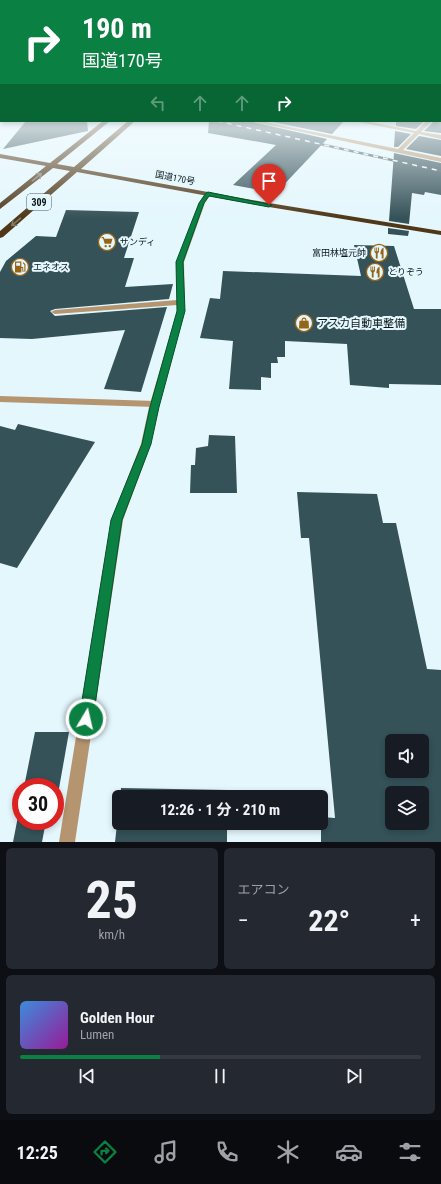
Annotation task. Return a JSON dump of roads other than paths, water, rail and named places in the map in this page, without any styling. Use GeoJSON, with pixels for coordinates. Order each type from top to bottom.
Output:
{"type":"FeatureCollection","features":[{"type":"Feature","properties":{"kind":"highway","name":"309"},"geometry":{"type":"LineString","coordinates":[[0,207],[84,139]]}},
{"type":"Feature","properties":{"kind":"highway","name":"309"},"geometry":{"type":"LineString","coordinates":[[0,235],[111,139]]}},
{"type":"Feature","properties":{"kind":"highway","name":"国道170号"},"geometry":{"type":"LineString","coordinates":[[0,156],[208,194],[441,233]]}},
{"type":"Feature","properties":{"kind":"street"},"geometry":{"type":"LineString","coordinates":[[342,139],[441,160]]}},
{"type":"Feature","properties":{"kind":"street"},"geometry":{"type":"LineString","coordinates":[[399,151],[411,139]]}},
{"type":"Feature","properties":{"kind":"street"},"geometry":{"type":"LineString","coordinates":[[67,842],[117,520],[146,444],[155,404],[181,311],[180,262],[202,203],[208,194]]}},
{"type":"Feature","properties":{"kind":"street"},"geometry":{"type":"LineString","coordinates":[[55,312],[181,302]]}},
{"type":"Feature","properties":{"kind":"street"},"geometry":{"type":"LineString","coordinates":[[0,398],[155,404]]}},
{"type":"Feature","properties":{"kind":"railway"},"geometry":{"type":"LineString","coordinates":[[299,139],[441,171]]}},
{"type":"Feature","properties":{"kind":"place","name":"サンディ"},"geometry":{"type":"Point","coordinates":[107,242]}},
{"type":"Feature","properties":{"kind":"place","name":"富田林塩元帥"},"geometry":{"type":"Point","coordinates":[379,253]}},
{"type":"Feature","properties":{"kind":"place","name":"エネオス"},"geometry":{"type":"Point","coordinates":[20,267]}},
{"type":"Feature","properties":{"kind":"place","name":"とりぞう"},"geometry":{"type":"Point","coordinates":[375,272]}},
{"type":"Feature","properties":{"kind":"place","name":"アスカ自動車整備"},"geometry":{"type":"Point","coordinates":[304,323]}}]}
